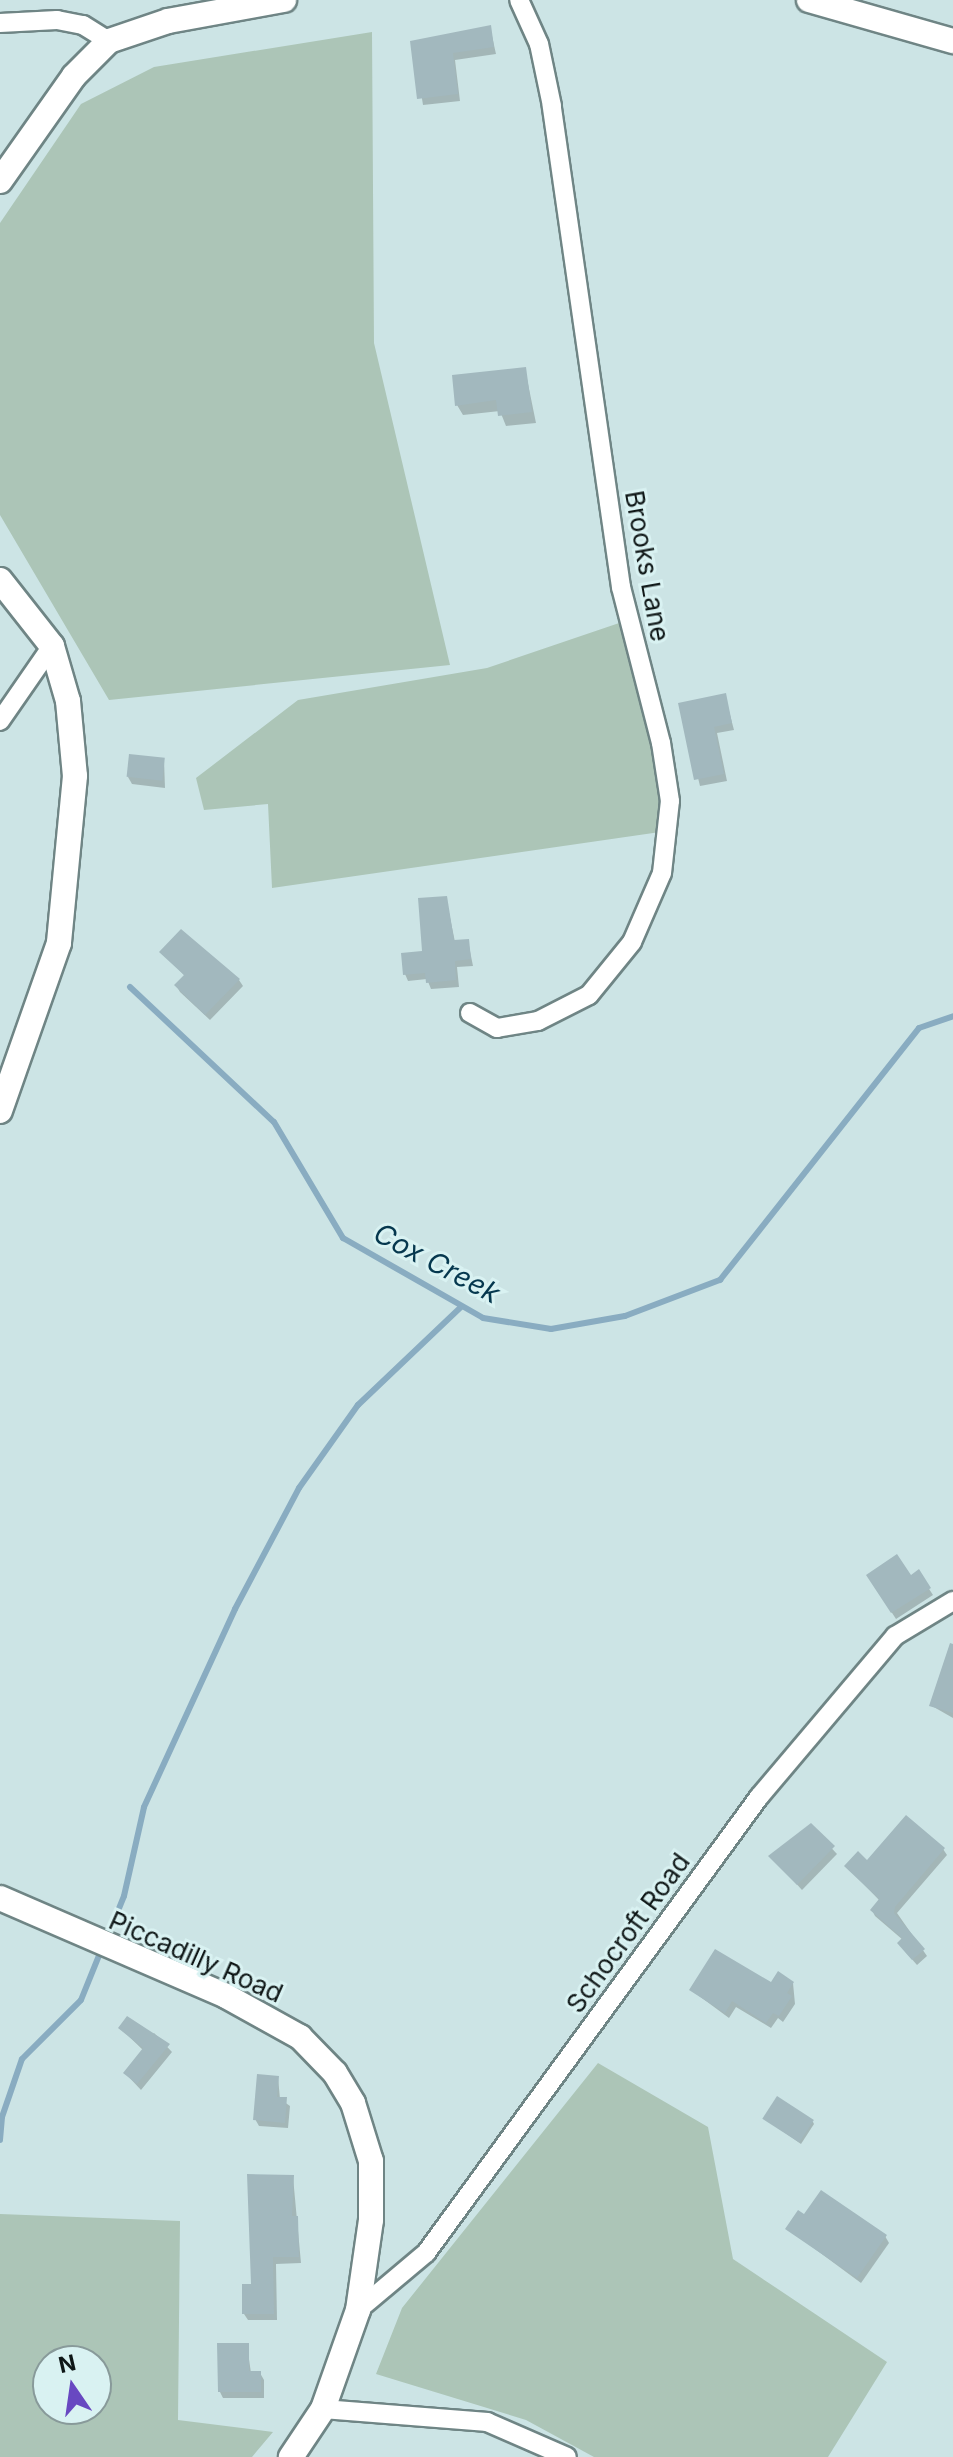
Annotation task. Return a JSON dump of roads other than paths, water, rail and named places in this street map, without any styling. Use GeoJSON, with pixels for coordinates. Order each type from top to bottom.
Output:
{"type":"FeatureCollection","features":[{"type":"Feature","properties":{"kind":"main road"},"geometry":{"type":"LineString","coordinates":[[0,181],[74,76],[109,41],[168,21],[284,0]]}},
{"type":"Feature","properties":{"kind":"main road"},"geometry":{"type":"LineString","coordinates":[[809,0],[953,41]]}},
{"type":"Feature","properties":{"kind":"main road"},"geometry":{"type":"LineString","coordinates":[[0,580],[52,646],[68,701],[75,776],[59,943],[0,1111]]}},
{"type":"Feature","properties":{"kind":"main road","name":"Piccadilly Road"},"geometry":{"type":"LineString","coordinates":[[0,1898],[60,1928],[226,1996],[300,2037],[335,2073],[353,2103],[371,2161],[371,2220],[358,2310],[323,2409],[291,2457]]}},
{"type":"Feature","properties":{"kind":"street","name":"Brooks Lane"},"geometry":{"type":"LineString","coordinates":[[470,1013],[497,1028],[524,1024],[589,995],[632,942],[662,873],[670,801],[661,743],[621,587],[552,106],[539,44],[519,0]]}},
{"type":"Feature","properties":{"kind":"street"},"geometry":{"type":"LineString","coordinates":[[0,23],[57,20],[83,25],[109,41]]}},
{"type":"Feature","properties":{"kind":"street"},"geometry":{"type":"LineString","coordinates":[[0,721],[52,646]]}},
{"type":"Feature","properties":{"kind":"street","name":"Schocroft Road"},"geometry":{"type":"LineString","coordinates":[[358,2310],[426,2253],[769,1785],[895,1636],[953,1601]]}},
{"type":"Feature","properties":{"kind":"street"},"geometry":{"type":"LineString","coordinates":[[323,2409],[487,2422],[567,2457]]}},
{"type":"Feature","properties":{"kind":"waterway","name":"Cox Creek"},"geometry":{"type":"LineString","coordinates":[[130,987],[274,1122],[343,1238],[483,1318],[551,1329],[625,1316],[720,1280],[919,1028],[953,1016]]}},
{"type":"Feature","properties":{"kind":"waterway"},"geometry":{"type":"LineString","coordinates":[[107,1938],[124,1896],[144,1807],[235,1609],[299,1488],[358,1405],[461,1307]]}},
{"type":"Feature","properties":{"kind":"waterway"},"geometry":{"type":"LineString","coordinates":[[0,2140],[2,2117],[22,2059],[81,2000],[102,1948]]}}]}
